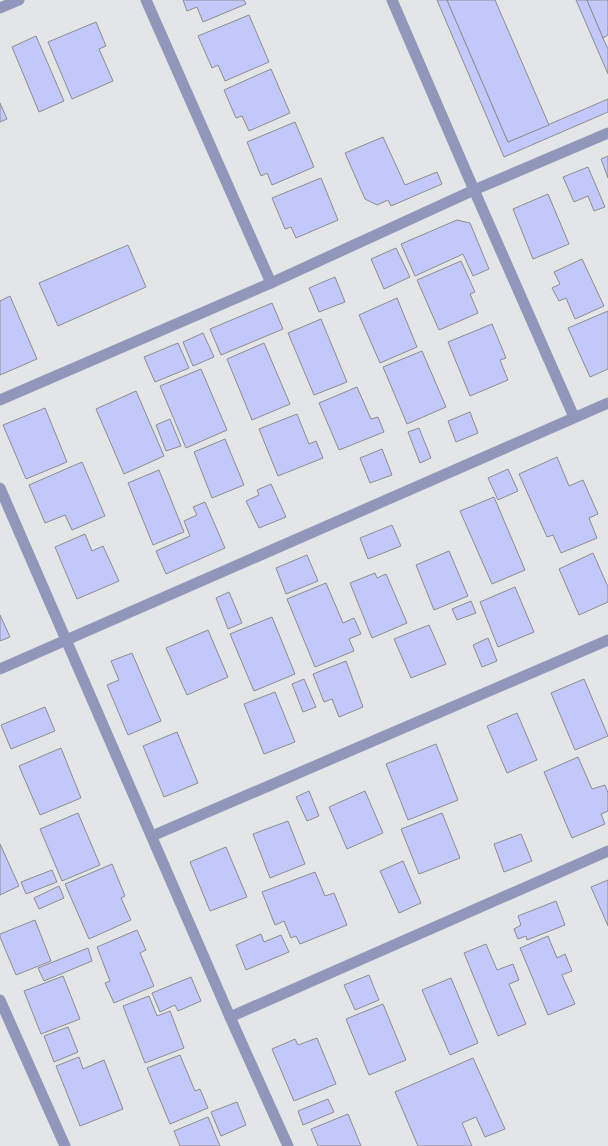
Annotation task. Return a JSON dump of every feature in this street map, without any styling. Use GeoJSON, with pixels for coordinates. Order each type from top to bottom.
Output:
{"type":"FeatureCollection","features":[{"type":"Feature","properties":{"kind":"street"},"geometry":{"type":"LineString","coordinates":[[0,8],[19,0]]}},
{"type":"Feature","properties":{"kind":"street"},"geometry":{"type":"LineString","coordinates":[[146,0],[271,283]]}},
{"type":"Feature","properties":{"kind":"street"},"geometry":{"type":"LineString","coordinates":[[392,0],[574,417]]}},
{"type":"Feature","properties":{"kind":"street"},"geometry":{"type":"LineString","coordinates":[[0,400],[271,283],[474,190],[608,133]]}},
{"type":"Feature","properties":{"kind":"street"},"geometry":{"type":"LineString","coordinates":[[0,669],[608,403]]}},
{"type":"Feature","properties":{"kind":"street"},"geometry":{"type":"LineString","coordinates":[[0,488],[230,1017],[288,1146]]}},
{"type":"Feature","properties":{"kind":"street"},"geometry":{"type":"LineString","coordinates":[[152,836],[608,640]]}},
{"type":"Feature","properties":{"kind":"street"},"geometry":{"type":"LineString","coordinates":[[230,1017],[608,851]]}},
{"type":"Feature","properties":{"kind":"street"},"geometry":{"type":"LineString","coordinates":[[0,1000],[65,1146]]}},
{"type":"Feature","properties":{"kind":"building"},"geometry":{"type":"Polygon","coordinates":[[[183,0],[244,0],[246,4],[203,22],[197,7],[187,11],[183,0]]]}},
{"type":"Feature","properties":{"kind":"building"},"geometry":{"type":"Polygon","coordinates":[[[437,0],[447,0],[508,142],[608,99],[608,112],[504,157],[437,0]]]}},
{"type":"Feature","properties":{"kind":"building"},"geometry":{"type":"Polygon","coordinates":[[[447,0],[495,0],[549,125],[508,142],[447,0]]]}},
{"type":"Feature","properties":{"kind":"building"},"geometry":{"type":"Polygon","coordinates":[[[576,0],[587,0],[608,49],[608,74],[576,0]]]}},
{"type":"Feature","properties":{"kind":"building"},"geometry":{"type":"Polygon","coordinates":[[[587,0],[608,0],[608,35],[603,38],[587,0]]]}},
{"type":"Feature","properties":{"kind":"building"},"geometry":{"type":"Polygon","coordinates":[[[249,15],[269,62],[225,81],[218,65],[212,68],[198,36],[249,15]]]}},
{"type":"Feature","properties":{"kind":"building"},"geometry":{"type":"Polygon","coordinates":[[[96,22],[106,46],[99,49],[113,81],[72,99],[48,42],[96,22]]]}},
{"type":"Feature","properties":{"kind":"building"},"geometry":{"type":"Polygon","coordinates":[[[36,36],[64,101],[39,112],[12,47],[36,36]]]}},
{"type":"Feature","properties":{"kind":"building"},"geometry":{"type":"Polygon","coordinates":[[[271,69],[290,113],[249,131],[242,116],[236,118],[224,90],[271,69]]]}},
{"type":"Feature","properties":{"kind":"building"},"geometry":{"type":"Polygon","coordinates":[[[0,103],[7,119],[0,122],[0,103]]]}},
{"type":"Feature","properties":{"kind":"building"},"geometry":{"type":"Polygon","coordinates":[[[295,122],[314,167],[272,185],[267,173],[261,176],[247,142],[295,122]]]}},
{"type":"Feature","properties":{"kind":"building"},"geometry":{"type":"Polygon","coordinates":[[[383,137],[405,185],[437,172],[442,184],[391,206],[388,200],[377,205],[365,199],[345,153],[383,137]]]}},
{"type":"Feature","properties":{"kind":"building"},"geometry":{"type":"Polygon","coordinates":[[[608,156],[608,178],[601,159],[608,156]]]}},
{"type":"Feature","properties":{"kind":"building"},"geometry":{"type":"Polygon","coordinates":[[[588,167],[605,207],[594,211],[588,196],[574,202],[563,177],[588,167]]]}},
{"type":"Feature","properties":{"kind":"building"},"geometry":{"type":"Polygon","coordinates":[[[321,178],[338,220],[296,238],[291,227],[285,229],[272,198],[321,178]]]}},
{"type":"Feature","properties":{"kind":"building"},"geometry":{"type":"Polygon","coordinates":[[[548,194],[569,244],[533,259],[513,209],[548,194]]]}},
{"type":"Feature","properties":{"kind":"building"},"geometry":{"type":"Polygon","coordinates":[[[457,220],[470,223],[489,269],[473,276],[463,254],[415,276],[401,244],[457,220]]]}},
{"type":"Feature","properties":{"kind":"building"},"geometry":{"type":"Polygon","coordinates":[[[128,245],[146,287],[58,326],[39,283],[128,245]]]}},
{"type":"Feature","properties":{"kind":"building"},"geometry":{"type":"Polygon","coordinates":[[[396,248],[410,277],[384,289],[371,259],[396,248]]]}},
{"type":"Feature","properties":{"kind":"building"},"geometry":{"type":"Polygon","coordinates":[[[582,259],[604,306],[575,319],[566,298],[559,301],[552,288],[560,284],[554,272],[582,259]]]}},
{"type":"Feature","properties":{"kind":"building"},"geometry":{"type":"Polygon","coordinates":[[[461,261],[475,292],[470,294],[478,313],[439,330],[417,280],[461,261]]]}},
{"type":"Feature","properties":{"kind":"building"},"geometry":{"type":"Polygon","coordinates":[[[335,277],[345,302],[319,312],[309,288],[335,277]]]}},
{"type":"Feature","properties":{"kind":"building"},"geometry":{"type":"Polygon","coordinates":[[[10,296],[37,359],[0,375],[0,301],[10,296]]]}},
{"type":"Feature","properties":{"kind":"building"},"geometry":{"type":"Polygon","coordinates":[[[397,298],[417,347],[380,363],[359,315],[397,298]]]}},
{"type":"Feature","properties":{"kind":"building"},"geometry":{"type":"Polygon","coordinates":[[[272,303],[283,329],[221,355],[210,329],[272,303]]]}},
{"type":"Feature","properties":{"kind":"building"},"geometry":{"type":"Polygon","coordinates":[[[608,311],[608,369],[590,377],[568,328],[608,311]]]}},
{"type":"Feature","properties":{"kind":"building"},"geometry":{"type":"Polygon","coordinates":[[[321,319],[347,382],[314,395],[288,333],[321,319]]]}},
{"type":"Feature","properties":{"kind":"building"},"geometry":{"type":"Polygon","coordinates":[[[492,324],[506,358],[500,360],[508,380],[470,396],[448,342],[492,324]]]}},
{"type":"Feature","properties":{"kind":"building"},"geometry":{"type":"Polygon","coordinates":[[[203,333],[214,357],[193,366],[183,342],[203,333]]]}},
{"type":"Feature","properties":{"kind":"building"},"geometry":{"type":"Polygon","coordinates":[[[178,343],[189,368],[155,382],[144,357],[178,343]]]}},
{"type":"Feature","properties":{"kind":"building"},"geometry":{"type":"Polygon","coordinates":[[[264,343],[290,404],[252,420],[227,359],[264,343]]]}},
{"type":"Feature","properties":{"kind":"building"},"geometry":{"type":"Polygon","coordinates":[[[422,351],[446,407],[407,424],[383,367],[422,351]]]}},
{"type":"Feature","properties":{"kind":"building"},"geometry":{"type":"Polygon","coordinates":[[[201,369],[227,430],[186,448],[160,386],[201,369]]]}},
{"type":"Feature","properties":{"kind":"building"},"geometry":{"type":"Polygon","coordinates":[[[357,387],[371,419],[378,417],[384,432],[339,450],[319,403],[357,387]]]}},
{"type":"Feature","properties":{"kind":"building"},"geometry":{"type":"Polygon","coordinates":[[[136,391],[164,456],[124,474],[96,409],[136,391]]]}},
{"type":"Feature","properties":{"kind":"building"},"geometry":{"type":"Polygon","coordinates":[[[45,408],[67,462],[26,479],[3,425],[45,408]]]}},
{"type":"Feature","properties":{"kind":"building"},"geometry":{"type":"Polygon","coordinates":[[[470,412],[478,433],[456,442],[448,421],[470,412]]]}},
{"type":"Feature","properties":{"kind":"building"},"geometry":{"type":"Polygon","coordinates":[[[297,414],[309,444],[316,441],[323,458],[278,476],[259,429],[297,414]]]}},
{"type":"Feature","properties":{"kind":"building"},"geometry":{"type":"Polygon","coordinates":[[[170,419],[181,446],[166,451],[156,425],[170,419]]]}},
{"type":"Feature","properties":{"kind":"building"},"geometry":{"type":"Polygon","coordinates":[[[419,428],[431,458],[420,463],[408,432],[419,428]]]}},
{"type":"Feature","properties":{"kind":"building"},"geometry":{"type":"Polygon","coordinates":[[[225,439],[244,485],[212,498],[194,452],[225,439]]]}},
{"type":"Feature","properties":{"kind":"building"},"geometry":{"type":"Polygon","coordinates":[[[382,449],[392,475],[370,483],[360,458],[382,449]]]}},
{"type":"Feature","properties":{"kind":"building"},"geometry":{"type":"Polygon","coordinates":[[[557,457],[569,486],[583,480],[598,514],[589,518],[597,538],[561,553],[553,535],[547,537],[519,474],[557,457]]]}},
{"type":"Feature","properties":{"kind":"building"},"geometry":{"type":"Polygon","coordinates":[[[82,462],[105,516],[72,530],[65,515],[45,523],[29,485],[82,462]]]}},
{"type":"Feature","properties":{"kind":"building"},"geometry":{"type":"Polygon","coordinates":[[[508,469],[518,491],[498,500],[488,478],[508,469]]]}},
{"type":"Feature","properties":{"kind":"building"},"geometry":{"type":"Polygon","coordinates":[[[159,470],[184,532],[153,545],[128,483],[159,470]]]}},
{"type":"Feature","properties":{"kind":"building"},"geometry":{"type":"Polygon","coordinates":[[[271,484],[286,517],[259,528],[246,501],[259,495],[257,490],[271,484]]]}},
{"type":"Feature","properties":{"kind":"building"},"geometry":{"type":"Polygon","coordinates":[[[494,497],[525,570],[492,584],[460,511],[494,497]]]}},
{"type":"Feature","properties":{"kind":"building"},"geometry":{"type":"Polygon","coordinates":[[[205,502],[225,548],[166,574],[156,551],[190,536],[184,521],[197,515],[193,507],[205,502]]]}},
{"type":"Feature","properties":{"kind":"building"},"geometry":{"type":"Polygon","coordinates":[[[392,525],[401,546],[368,559],[360,538],[392,525]]]}},
{"type":"Feature","properties":{"kind":"building"},"geometry":{"type":"Polygon","coordinates":[[[85,534],[92,551],[103,546],[119,581],[77,599],[55,547],[85,534]]]}},
{"type":"Feature","properties":{"kind":"building"},"geometry":{"type":"Polygon","coordinates":[[[449,551],[468,596],[434,610],[416,565],[449,551]]]}},
{"type":"Feature","properties":{"kind":"building"},"geometry":{"type":"Polygon","coordinates":[[[593,553],[608,587],[608,602],[579,615],[559,569],[593,553]]]}},
{"type":"Feature","properties":{"kind":"building"},"geometry":{"type":"Polygon","coordinates":[[[307,555],[318,581],[286,594],[276,568],[307,555]]]}},
{"type":"Feature","properties":{"kind":"building"},"geometry":{"type":"Polygon","coordinates":[[[375,573],[377,578],[386,574],[407,623],[372,638],[350,583],[375,573]]]}},
{"type":"Feature","properties":{"kind":"building"},"geometry":{"type":"Polygon","coordinates":[[[326,583],[343,623],[354,618],[361,634],[349,639],[354,651],[315,667],[287,599],[326,583]]]}},
{"type":"Feature","properties":{"kind":"building"},"geometry":{"type":"Polygon","coordinates":[[[515,587],[534,632],[498,647],[480,602],[515,587]]]}},
{"type":"Feature","properties":{"kind":"building"},"geometry":{"type":"Polygon","coordinates":[[[229,592],[242,623],[228,629],[216,598],[229,592]]]}},
{"type":"Feature","properties":{"kind":"building"},"geometry":{"type":"Polygon","coordinates":[[[471,601],[476,613],[457,620],[452,609],[471,601]]]}},
{"type":"Feature","properties":{"kind":"building"},"geometry":{"type":"Polygon","coordinates":[[[0,615],[10,637],[0,641],[0,615]]]}},
{"type":"Feature","properties":{"kind":"building"},"geometry":{"type":"Polygon","coordinates":[[[272,617],[295,674],[254,691],[230,634],[272,617]]]}},
{"type":"Feature","properties":{"kind":"building"},"geometry":{"type":"Polygon","coordinates":[[[429,625],[446,664],[411,678],[394,639],[429,625]]]}},
{"type":"Feature","properties":{"kind":"building"},"geometry":{"type":"Polygon","coordinates":[[[208,630],[228,677],[187,695],[166,648],[208,630]]]}},
{"type":"Feature","properties":{"kind":"building"},"geometry":{"type":"Polygon","coordinates":[[[488,638],[497,661],[482,667],[473,645],[488,638]]]}},
{"type":"Feature","properties":{"kind":"building"},"geometry":{"type":"Polygon","coordinates":[[[132,653],[161,721],[128,735],[107,685],[119,680],[111,661],[132,653]]]}},
{"type":"Feature","properties":{"kind":"building"},"geometry":{"type":"Polygon","coordinates":[[[346,661],[363,707],[339,717],[332,699],[324,702],[313,674],[346,661]]]}},
{"type":"Feature","properties":{"kind":"building"},"geometry":{"type":"Polygon","coordinates":[[[304,679],[316,707],[303,712],[292,684],[304,679]]]}},
{"type":"Feature","properties":{"kind":"building"},"geometry":{"type":"Polygon","coordinates":[[[584,679],[608,736],[575,750],[551,693],[584,679]]]}},
{"type":"Feature","properties":{"kind":"building"},"geometry":{"type":"Polygon","coordinates":[[[275,692],[295,742],[264,754],[244,704],[275,692]]]}},
{"type":"Feature","properties":{"kind":"building"},"geometry":{"type":"Polygon","coordinates":[[[45,707],[55,731],[11,749],[1,725],[45,707]]]}},
{"type":"Feature","properties":{"kind":"building"},"geometry":{"type":"Polygon","coordinates":[[[517,713],[537,760],[507,773],[487,726],[517,713]]]}},
{"type":"Feature","properties":{"kind":"building"},"geometry":{"type":"Polygon","coordinates":[[[177,732],[198,783],[164,797],[143,746],[177,732]]]}},
{"type":"Feature","properties":{"kind":"building"},"geometry":{"type":"Polygon","coordinates":[[[436,744],[458,800],[408,820],[386,764],[436,744]]]}},
{"type":"Feature","properties":{"kind":"building"},"geometry":{"type":"Polygon","coordinates":[[[61,748],[81,798],[40,815],[19,766],[61,748]]]}},
{"type":"Feature","properties":{"kind":"building"},"geometry":{"type":"Polygon","coordinates":[[[578,757],[592,789],[605,785],[608,793],[608,811],[601,814],[605,824],[572,838],[544,772],[578,757]]]}},
{"type":"Feature","properties":{"kind":"building"},"geometry":{"type":"Polygon","coordinates":[[[309,791],[319,816],[307,821],[296,797],[309,791]]]}},
{"type":"Feature","properties":{"kind":"building"},"geometry":{"type":"Polygon","coordinates":[[[365,791],[383,833],[347,849],[329,807],[365,791]]]}},
{"type":"Feature","properties":{"kind":"building"},"geometry":{"type":"Polygon","coordinates":[[[78,813],[100,865],[62,881],[40,829],[78,813]]]}},
{"type":"Feature","properties":{"kind":"building"},"geometry":{"type":"Polygon","coordinates":[[[442,813],[460,858],[419,874],[401,829],[442,813]]]}},
{"type":"Feature","properties":{"kind":"building"},"geometry":{"type":"Polygon","coordinates":[[[288,821],[305,864],[270,878],[253,834],[288,821]]]}},
{"type":"Feature","properties":{"kind":"building"},"geometry":{"type":"Polygon","coordinates":[[[521,834],[532,861],[504,872],[494,844],[521,834]]]}},
{"type":"Feature","properties":{"kind":"building"},"geometry":{"type":"Polygon","coordinates":[[[0,844],[19,886],[0,895],[0,844]]]}},
{"type":"Feature","properties":{"kind":"building"},"geometry":{"type":"Polygon","coordinates":[[[226,847],[247,897],[210,911],[190,862],[226,847]]]}},
{"type":"Feature","properties":{"kind":"building"},"geometry":{"type":"Polygon","coordinates":[[[403,861],[421,903],[399,913],[380,871],[403,861]]]}},
{"type":"Feature","properties":{"kind":"building"},"geometry":{"type":"Polygon","coordinates":[[[112,864],[125,896],[121,898],[131,920],[89,939],[65,884],[112,864]]]}},
{"type":"Feature","properties":{"kind":"building"},"geometry":{"type":"Polygon","coordinates":[[[52,870],[57,882],[26,894],[21,882],[52,870]]]}},
{"type":"Feature","properties":{"kind":"building"},"geometry":{"type":"Polygon","coordinates":[[[315,872],[325,896],[334,893],[347,925],[300,944],[296,936],[291,938],[284,921],[275,925],[262,892],[315,872]]]}},
{"type":"Feature","properties":{"kind":"building"},"geometry":{"type":"Polygon","coordinates":[[[608,880],[608,926],[591,887],[608,880]]]}},
{"type":"Feature","properties":{"kind":"building"},"geometry":{"type":"Polygon","coordinates":[[[59,886],[64,898],[39,909],[34,898],[59,886]]]}},
{"type":"Feature","properties":{"kind":"building"},"geometry":{"type":"Polygon","coordinates":[[[556,901],[565,925],[527,940],[526,936],[518,939],[514,929],[521,925],[518,916],[556,901]]]}},
{"type":"Feature","properties":{"kind":"building"},"geometry":{"type":"Polygon","coordinates":[[[35,920],[51,961],[16,975],[0,934],[35,920]]]}},
{"type":"Feature","properties":{"kind":"building"},"geometry":{"type":"Polygon","coordinates":[[[137,930],[146,950],[140,953],[154,986],[114,1003],[105,983],[110,981],[97,947],[137,930]]]}},
{"type":"Feature","properties":{"kind":"building"},"geometry":{"type":"Polygon","coordinates":[[[261,934],[264,942],[281,935],[289,952],[246,970],[236,945],[261,934]]]}},
{"type":"Feature","properties":{"kind":"building"},"geometry":{"type":"Polygon","coordinates":[[[548,936],[557,958],[565,954],[572,971],[562,975],[575,1004],[548,1015],[520,948],[548,936]]]}},
{"type":"Feature","properties":{"kind":"building"},"geometry":{"type":"Polygon","coordinates":[[[486,944],[497,970],[513,964],[519,980],[509,984],[526,1024],[498,1036],[464,953],[486,944]]]}},
{"type":"Feature","properties":{"kind":"building"},"geometry":{"type":"Polygon","coordinates":[[[88,948],[92,961],[44,981],[38,968],[88,948]]]}},
{"type":"Feature","properties":{"kind":"building"},"geometry":{"type":"Polygon","coordinates":[[[369,975],[379,1000],[355,1010],[344,985],[369,975]]]}},
{"type":"Feature","properties":{"kind":"building"},"geometry":{"type":"Polygon","coordinates":[[[63,976],[80,1019],[41,1034],[24,991],[63,976]]]}},
{"type":"Feature","properties":{"kind":"building"},"geometry":{"type":"Polygon","coordinates":[[[191,977],[201,1001],[178,1011],[175,1005],[160,1012],[152,993],[191,977]]]}},
{"type":"Feature","properties":{"kind":"building"},"geometry":{"type":"Polygon","coordinates":[[[451,978],[478,1043],[450,1055],[422,990],[451,978]]]}},
{"type":"Feature","properties":{"kind":"building"},"geometry":{"type":"Polygon","coordinates":[[[149,996],[157,1016],[170,1011],[184,1048],[145,1063],[123,1006],[149,996]]]}},
{"type":"Feature","properties":{"kind":"building"},"geometry":{"type":"Polygon","coordinates":[[[383,1004],[406,1060],[369,1075],[346,1019],[383,1004]]]}},
{"type":"Feature","properties":{"kind":"building"},"geometry":{"type":"Polygon","coordinates":[[[68,1027],[78,1052],[54,1062],[44,1036],[68,1027]]]}},
{"type":"Feature","properties":{"kind":"building"},"geometry":{"type":"Polygon","coordinates":[[[317,1038],[336,1084],[294,1101],[272,1049],[295,1039],[298,1045],[317,1038]]]}},
{"type":"Feature","properties":{"kind":"building"},"geometry":{"type":"Polygon","coordinates":[[[180,1055],[195,1091],[200,1089],[208,1108],[170,1124],[147,1068],[180,1055]]]}},
{"type":"Feature","properties":{"kind":"building"},"geometry":{"type":"Polygon","coordinates":[[[79,1057],[83,1069],[104,1060],[123,1109],[80,1126],[56,1066],[79,1057]]]}},
{"type":"Feature","properties":{"kind":"building"},"geometry":{"type":"Polygon","coordinates":[[[473,1058],[505,1129],[485,1137],[476,1117],[462,1123],[472,1146],[418,1146],[395,1092],[473,1058]]]}},
{"type":"Feature","properties":{"kind":"building"},"geometry":{"type":"Polygon","coordinates":[[[328,1099],[334,1112],[303,1125],[298,1111],[328,1099]]]}},
{"type":"Feature","properties":{"kind":"building"},"geometry":{"type":"Polygon","coordinates":[[[237,1102],[246,1125],[221,1136],[211,1112],[237,1102]]]}},
{"type":"Feature","properties":{"kind":"building"},"geometry":{"type":"Polygon","coordinates":[[[348,1114],[361,1146],[318,1146],[311,1129],[348,1114]]]}},
{"type":"Feature","properties":{"kind":"building"},"geometry":{"type":"Polygon","coordinates":[[[208,1117],[220,1146],[180,1146],[174,1131],[208,1117]]]}}]}
